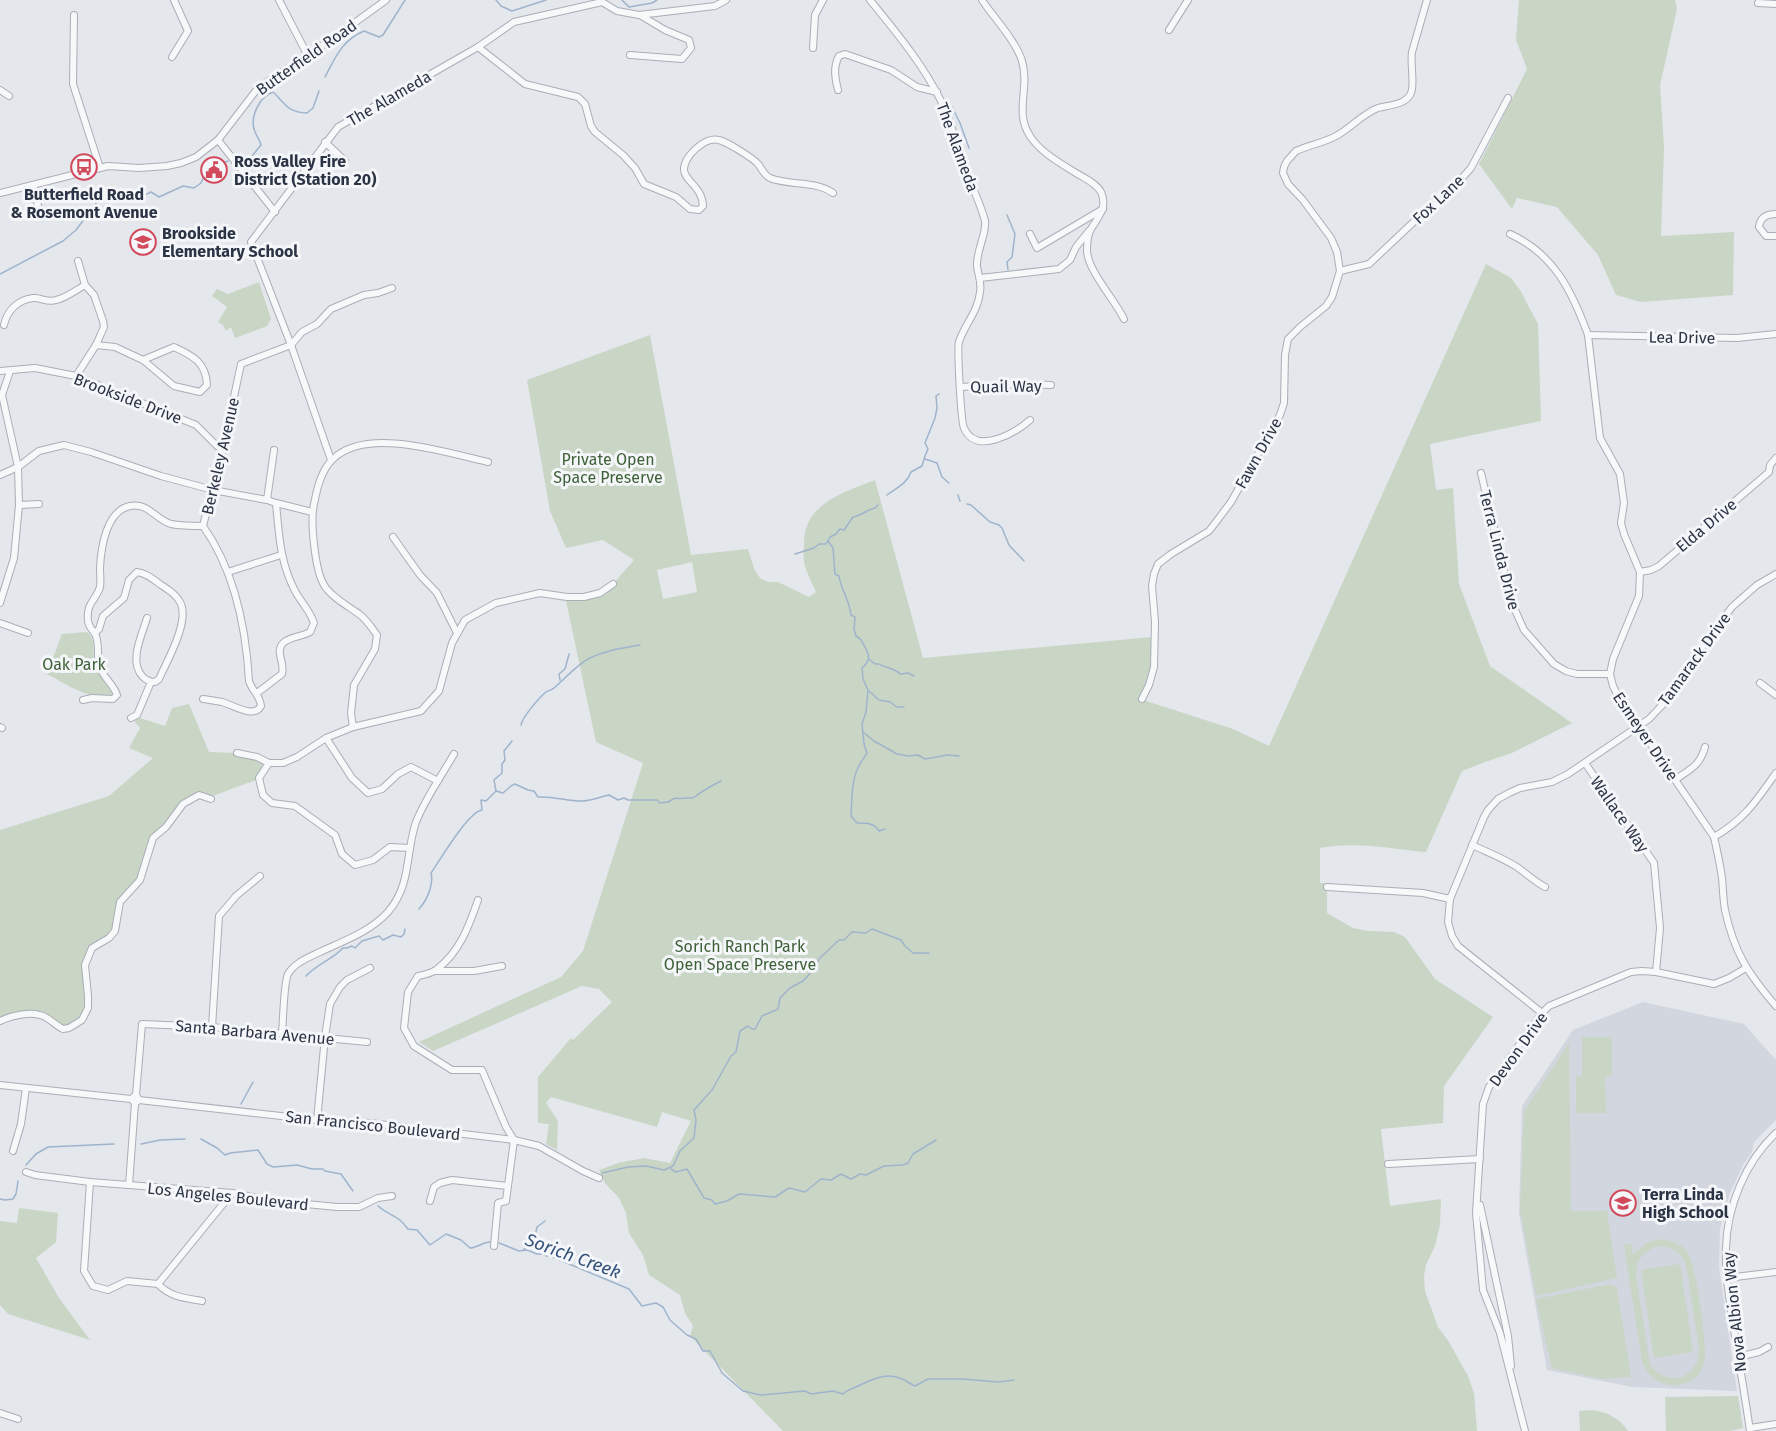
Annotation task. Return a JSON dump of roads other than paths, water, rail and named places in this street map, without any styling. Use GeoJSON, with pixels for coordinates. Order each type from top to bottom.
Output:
{"type":"FeatureCollection","features":[{"type":"Feature","properties":{"kind":"street"},"geometry":{"type":"LineString","coordinates":[[172,57],[188,31],[174,0]]}},
{"type":"Feature","properties":{"kind":"street"},"geometry":{"type":"LineString","coordinates":[[279,0],[308,56]]}},
{"type":"Feature","properties":{"kind":"street","name":"Butterfield Road"},"geometry":{"type":"LineString","coordinates":[[0,193],[108,166],[152,168],[181,163],[201,153],[218,140],[258,88],[308,56],[386,0]]}},
{"type":"Feature","properties":{"kind":"street","name":"The Alameda"},"geometry":{"type":"LineString","coordinates":[[331,460],[291,345],[251,242],[325,142],[338,127],[478,47],[514,22],[602,2],[616,11],[639,15],[715,6],[726,0]]}},
{"type":"Feature","properties":{"kind":"street"},"geometry":{"type":"LineString","coordinates":[[813,48],[815,15],[823,0]]}},
{"type":"Feature","properties":{"kind":"street","name":"The Alameda"},"geometry":{"type":"LineString","coordinates":[[870,0],[912,54],[937,92],[952,126],[985,223],[977,267],[981,291],[979,303],[958,344],[961,416],[964,428],[974,440],[988,441],[1013,434],[1030,420]]}},
{"type":"Feature","properties":{"kind":"street"},"geometry":{"type":"LineString","coordinates":[[980,278],[1059,269],[1070,260],[1076,247],[1096,223],[1104,203],[1101,193],[1093,183],[1064,165],[1038,146],[1030,137],[1022,118],[1026,86],[1022,60],[1015,45],[982,0]]}},
{"type":"Feature","properties":{"kind":"street"},"geometry":{"type":"LineString","coordinates":[[1169,30],[1188,0]]}},
{"type":"Feature","properties":{"kind":"street"},"geometry":{"type":"LineString","coordinates":[[1340,271],[1337,252],[1331,238],[1288,184],[1283,173],[1284,167],[1291,154],[1296,151],[1335,136],[1377,108],[1402,102],[1409,97],[1413,86],[1412,52],[1427,0]]}},
{"type":"Feature","properties":{"kind":"street"},"geometry":{"type":"LineString","coordinates":[[1758,3],[1776,4]]}},
{"type":"Feature","properties":{"kind":"street"},"geometry":{"type":"LineString","coordinates":[[74,15],[73,84],[100,168]]}},
{"type":"Feature","properties":{"kind":"street","name":"The Alameda"},"geometry":{"type":"LineString","coordinates":[[630,55],[682,59],[691,48],[689,40],[639,15]]}},
{"type":"Feature","properties":{"kind":"street"},"geometry":{"type":"LineString","coordinates":[[478,47],[525,84],[583,100],[595,132],[623,155],[635,168],[644,184],[676,197],[690,208],[699,210],[703,206],[703,200],[699,190],[686,175],[684,166],[700,145],[710,139],[724,142],[755,161],[770,178],[783,182],[820,186],[833,193]]}},
{"type":"Feature","properties":{"kind":"street"},"geometry":{"type":"LineString","coordinates":[[838,90],[835,63],[839,56],[845,54],[891,70],[917,87],[937,92]]}},
{"type":"Feature","properties":{"kind":"street"},"geometry":{"type":"LineString","coordinates":[[0,90],[9,96]]}},
{"type":"Feature","properties":{"kind":"street","name":"Fox Lane"},"geometry":{"type":"LineString","coordinates":[[1340,271],[1369,264],[1421,215],[1444,198],[1471,168],[1508,98]]}},
{"type":"Feature","properties":{"kind":"street"},"geometry":{"type":"LineString","coordinates":[[218,140],[275,212]]}},
{"type":"Feature","properties":{"kind":"street"},"geometry":{"type":"LineString","coordinates":[[325,142],[345,161]]}},
{"type":"Feature","properties":{"kind":"street"},"geometry":{"type":"LineString","coordinates":[[33,185],[40,214]]}},
{"type":"Feature","properties":{"kind":"street"},"geometry":{"type":"LineString","coordinates":[[1030,234],[1037,249],[1103,208]]}},
{"type":"Feature","properties":{"kind":"street"},"geometry":{"type":"LineString","coordinates":[[1776,214],[1763,217],[1759,227],[1766,236],[1776,236]]}},
{"type":"Feature","properties":{"kind":"street"},"geometry":{"type":"LineString","coordinates":[[1090,231],[1087,253],[1092,268],[1124,319]]}},
{"type":"Feature","properties":{"kind":"street","name":"Esmeyer Drive"},"geometry":{"type":"LineString","coordinates":[[1510,234],[1535,248],[1552,265],[1567,289],[1588,335],[1600,438],[1620,474],[1624,504],[1622,524],[1624,534],[1640,572],[1639,596],[1613,659],[1610,674],[1613,686],[1714,837],[1732,938],[1755,982],[1776,1006]]}},
{"type":"Feature","properties":{"kind":"street"},"geometry":{"type":"LineString","coordinates":[[76,376],[96,345],[104,327],[94,295],[85,285],[78,261]]}},
{"type":"Feature","properties":{"kind":"street","name":"Fawn Drive"},"geometry":{"type":"LineString","coordinates":[[1142,699],[1154,667],[1155,622],[1152,586],[1156,567],[1171,554],[1209,531],[1231,502],[1280,415],[1284,403],[1285,355],[1288,339],[1326,306],[1332,297],[1340,271]]}},
{"type":"Feature","properties":{"kind":"street"},"geometry":{"type":"LineString","coordinates":[[3,325],[6,315],[14,306],[33,298],[48,302],[58,300],[85,285]]}},
{"type":"Feature","properties":{"kind":"street"},"geometry":{"type":"LineString","coordinates":[[291,345],[302,332],[317,324],[331,309],[364,295],[392,288]]}},
{"type":"Feature","properties":{"kind":"street","name":"Lea Drive"},"geometry":{"type":"LineString","coordinates":[[1588,335],[1737,338],[1776,334]]}},
{"type":"Feature","properties":{"kind":"street"},"geometry":{"type":"LineString","coordinates":[[96,345],[115,347],[143,360],[174,386],[200,392],[207,385],[206,374],[201,364],[189,354],[174,347],[143,360]]}},
{"type":"Feature","properties":{"kind":"street","name":"Berkeley Avenue"},"geometry":{"type":"LineString","coordinates":[[257,693],[250,686],[244,634],[228,572],[212,538],[203,526],[241,364],[291,345]]}},
{"type":"Feature","properties":{"kind":"street","name":"Brookside Drive"},"geometry":{"type":"LineString","coordinates":[[0,371],[35,368],[76,376],[196,425],[222,449]]}},
{"type":"Feature","properties":{"kind":"street"},"geometry":{"type":"LineString","coordinates":[[0,603],[14,558],[19,505],[18,467],[2,395],[10,371]]}},
{"type":"Feature","properties":{"kind":"street","name":"Quail Way"},"geometry":{"type":"LineString","coordinates":[[960,387],[1051,385]]}},
{"type":"Feature","properties":{"kind":"street"},"geometry":{"type":"LineString","coordinates":[[353,727],[351,713],[354,686],[375,649],[377,635],[362,615],[344,605],[324,585],[315,554],[312,512],[320,479],[331,460],[341,452],[354,447],[386,442],[402,443],[488,462]]}},
{"type":"Feature","properties":{"kind":"street"},"geometry":{"type":"LineString","coordinates":[[0,475],[18,467],[39,451],[64,445],[161,476],[312,512]]}},
{"type":"Feature","properties":{"kind":"street"},"geometry":{"type":"LineString","coordinates":[[267,500],[274,450]]}},
{"type":"Feature","properties":{"kind":"street","name":"Elda Drive"},"geometry":{"type":"LineString","coordinates":[[1640,572],[1659,566],[1772,472],[1770,465],[1776,458]]}},
{"type":"Feature","properties":{"kind":"street","name":"Terra Linda Drive"},"geometry":{"type":"LineString","coordinates":[[1481,473],[1511,601],[1524,630],[1554,664],[1566,671],[1577,674],[1610,674]]}},
{"type":"Feature","properties":{"kind":"street"},"geometry":{"type":"LineString","coordinates":[[203,699],[224,703],[234,708],[255,712],[259,710],[261,706],[257,693],[282,674],[283,667],[279,652],[281,645],[287,640],[310,632],[314,624],[295,591],[281,555],[276,503]]}},
{"type":"Feature","properties":{"kind":"street"},"geometry":{"type":"LineString","coordinates":[[19,505],[39,504]]}},
{"type":"Feature","properties":{"kind":"street"},"geometry":{"type":"LineString","coordinates":[[83,700],[117,697],[116,690],[104,676],[99,665],[99,648],[95,633],[90,628],[88,611],[90,603],[99,590],[101,556],[108,527],[119,512],[127,507],[136,506],[147,509],[168,523],[203,526]]}},
{"type":"Feature","properties":{"kind":"street"},"geometry":{"type":"LineString","coordinates":[[393,537],[420,575],[437,593],[457,633]]}},
{"type":"Feature","properties":{"kind":"street"},"geometry":{"type":"LineString","coordinates":[[228,572],[281,555]]}},
{"type":"Feature","properties":{"kind":"street"},"geometry":{"type":"LineString","coordinates":[[95,633],[99,629],[103,616],[124,598],[129,580],[137,572],[147,575],[174,594],[181,604],[180,627],[159,678],[151,682]]}},
{"type":"Feature","properties":{"kind":"street","name":"Tamarack Drive"},"geometry":{"type":"LineString","coordinates":[[1542,1013],[1458,946],[1452,936],[1448,922],[1450,899],[1484,817],[1498,799],[1520,788],[1552,782],[1568,774],[1639,726],[1668,698],[1732,607],[1757,585],[1776,574]]}},
{"type":"Feature","properties":{"kind":"street"},"geometry":{"type":"LineString","coordinates":[[237,753],[258,757],[269,763],[283,763],[326,738],[353,727],[421,711],[439,691],[452,643],[465,620],[496,603],[540,592],[567,597],[584,597],[600,593],[613,584]]}},
{"type":"Feature","properties":{"kind":"street"},"geometry":{"type":"LineString","coordinates":[[147,618],[136,661],[139,672],[151,682]]}},
{"type":"Feature","properties":{"kind":"street"},"geometry":{"type":"LineString","coordinates":[[0,623],[28,633]]}},
{"type":"Feature","properties":{"kind":"street"},"geometry":{"type":"LineString","coordinates":[[131,718],[137,715],[151,682]]}},
{"type":"Feature","properties":{"kind":"street"},"geometry":{"type":"LineString","coordinates":[[1760,683],[1776,695]]}},
{"type":"Feature","properties":{"kind":"street"},"geometry":{"type":"LineString","coordinates":[[326,738],[352,778],[368,793],[382,789],[398,774],[411,767],[438,781]]}},
{"type":"Feature","properties":{"kind":"street"},"geometry":{"type":"LineString","coordinates":[[1675,780],[1698,764],[1705,747]]}},
{"type":"Feature","properties":{"kind":"street"},"geometry":{"type":"LineString","coordinates":[[282,1033],[287,975],[301,961],[364,931],[387,913],[400,894],[408,873],[410,848],[417,821],[454,754]]}},
{"type":"Feature","properties":{"kind":"street"},"geometry":{"type":"LineString","coordinates":[[269,763],[259,778],[263,795],[272,803],[295,806],[335,835],[342,854],[355,865],[373,860],[390,847],[410,848]]}},
{"type":"Feature","properties":{"kind":"street","name":"Wallace Way"},"geometry":{"type":"LineString","coordinates":[[1585,763],[1654,863],[1660,928],[1656,972]]}},
{"type":"Feature","properties":{"kind":"street"},"geometry":{"type":"LineString","coordinates":[[1714,837],[1731,827],[1747,813],[1776,773]]}},
{"type":"Feature","properties":{"kind":"street"},"geometry":{"type":"LineString","coordinates":[[0,1021],[21,1015],[34,1015],[45,1017],[63,1029],[82,1020],[88,1008],[85,965],[92,948],[109,938],[115,931],[120,902],[140,880],[153,838],[166,827],[183,804],[199,795],[211,799]]}},
{"type":"Feature","properties":{"kind":"street"},"geometry":{"type":"LineString","coordinates":[[1472,845],[1502,858],[1545,887]]}},
{"type":"Feature","properties":{"kind":"street"},"geometry":{"type":"LineString","coordinates":[[212,1027],[219,916],[236,896],[260,876]]}},
{"type":"Feature","properties":{"kind":"street"},"geometry":{"type":"LineString","coordinates":[[1327,887],[1423,893],[1450,899]]}},
{"type":"Feature","properties":{"kind":"street"},"geometry":{"type":"LineString","coordinates":[[435,971],[454,952],[466,934],[478,900]]}},
{"type":"Feature","properties":{"kind":"street"},"geometry":{"type":"LineString","coordinates":[[494,1246],[498,1203],[506,1201],[514,1140],[506,1127],[482,1070],[452,1070],[414,1046],[404,1028],[408,993],[418,976],[435,971],[474,971],[502,966]]}},
{"type":"Feature","properties":{"kind":"street"},"geometry":{"type":"LineString","coordinates":[[317,1120],[330,1004],[333,996],[347,980],[370,968]]}},
{"type":"Feature","properties":{"kind":"street","name":"Devon Drive"},"geometry":{"type":"LineString","coordinates":[[1525,1431],[1500,1333],[1483,1290],[1476,1213],[1483,1104],[1489,1087],[1549,1006],[1631,972],[1656,972],[1714,984],[1746,968]]}},
{"type":"Feature","properties":{"kind":"street","name":"Santa Barbara Avenue"},"geometry":{"type":"LineString","coordinates":[[135,1099],[142,1024],[212,1027],[367,1042]]}},
{"type":"Feature","properties":{"kind":"street","name":"San Francisco Boulevard"},"geometry":{"type":"LineString","coordinates":[[0,1085],[514,1140],[539,1146],[599,1178]]}},
{"type":"Feature","properties":{"kind":"street"},"geometry":{"type":"LineString","coordinates":[[13,1151],[21,1124],[26,1088]]}},
{"type":"Feature","properties":{"kind":"street"},"geometry":{"type":"LineString","coordinates":[[129,1185],[135,1099]]}},
{"type":"Feature","properties":{"kind":"street","name":"Nova Albion Way"},"geometry":{"type":"LineString","coordinates":[[1750,1430],[1727,1278],[1726,1248],[1732,1207],[1742,1181],[1753,1162],[1776,1133]]}},
{"type":"Feature","properties":{"kind":"street"},"geometry":{"type":"LineString","coordinates":[[1389,1164],[1480,1159]]}},
{"type":"Feature","properties":{"kind":"street","name":"Los Angeles Boulevard"},"geometry":{"type":"LineString","coordinates":[[26,1172],[90,1182],[232,1193],[275,1201],[337,1207],[359,1207],[378,1198],[392,1196]]}},
{"type":"Feature","properties":{"kind":"street"},"geometry":{"type":"LineString","coordinates":[[430,1201],[434,1187],[445,1181],[508,1186]]}},
{"type":"Feature","properties":{"kind":"street"},"geometry":{"type":"LineString","coordinates":[[90,1182],[84,1271],[93,1286],[108,1290],[127,1281],[158,1284],[165,1291],[202,1301]]}},
{"type":"Feature","properties":{"kind":"street"},"geometry":{"type":"LineString","coordinates":[[158,1284],[232,1193]]}},
{"type":"Feature","properties":{"kind":"street","name":"Devon Drive"},"geometry":{"type":"LineString","coordinates":[[1477,1193],[1508,1336],[1513,1385]]}},
{"type":"Feature","properties":{"kind":"street"},"geometry":{"type":"LineString","coordinates":[[1727,1278],[1774,1271]]}},
{"type":"Feature","properties":{"kind":"street"},"geometry":{"type":"LineString","coordinates":[[1738,1357],[1759,1352],[1768,1347]]}},
{"type":"Feature","properties":{"kind":"street"},"geometry":{"type":"LineString","coordinates":[[0,1413],[18,1419]]}},
{"type":"Feature","properties":{"kind":"street"},"geometry":{"type":"LineString","coordinates":[[1750,1430],[1776,1424]]}},
{"type":"Feature","properties":{"kind":"waterway"},"geometry":{"type":"LineString","coordinates":[[325,77],[340,50],[350,39],[364,31],[379,37],[383,35],[405,0]]}},
{"type":"Feature","properties":{"kind":"waterway"},"geometry":{"type":"LineString","coordinates":[[496,0],[501,6],[512,11],[546,0]]}},
{"type":"Feature","properties":{"kind":"waterway"},"geometry":{"type":"LineString","coordinates":[[622,0],[629,7],[657,0]]}},
{"type":"Feature","properties":{"kind":"waterway"},"geometry":{"type":"LineString","coordinates":[[241,158],[252,156],[261,145],[253,121],[256,109],[263,98],[273,92],[291,109],[307,113],[313,108],[319,91]]}},
{"type":"Feature","properties":{"kind":"waterway"},"geometry":{"type":"LineString","coordinates":[[952,107],[969,148]]}},
{"type":"Feature","properties":{"kind":"waterway"},"geometry":{"type":"LineString","coordinates":[[0,274],[63,241],[76,230],[97,202],[117,195],[139,198],[151,192],[159,197],[183,186],[194,188],[212,169],[228,161]]}},
{"type":"Feature","properties":{"kind":"waterway"},"geometry":{"type":"LineString","coordinates":[[1007,215],[1015,234],[1012,257],[1007,262],[1008,270]]}},
{"type":"Feature","properties":{"kind":"waterway"},"geometry":{"type":"LineString","coordinates":[[887,495],[904,483],[911,472],[922,466],[928,449],[925,443],[935,418],[936,396],[939,394]]}},
{"type":"Feature","properties":{"kind":"waterway"},"geometry":{"type":"LineString","coordinates":[[925,459],[937,463],[942,477],[949,483]]}},
{"type":"Feature","properties":{"kind":"waterway"},"geometry":{"type":"LineString","coordinates":[[958,495],[960,501]]}},
{"type":"Feature","properties":{"kind":"waterway"},"geometry":{"type":"LineString","coordinates":[[967,504],[990,522],[999,525],[1009,545],[1024,561]]}},
{"type":"Feature","properties":{"kind":"waterway"},"geometry":{"type":"LineString","coordinates":[[795,554],[819,544],[826,544],[830,537],[840,529],[844,530],[853,517],[878,505]]}},
{"type":"Feature","properties":{"kind":"waterway"},"geometry":{"type":"LineString","coordinates":[[828,541],[833,548],[835,574],[839,576],[851,615],[855,617],[856,636],[862,641],[869,657],[862,668],[863,679],[868,690],[866,712],[862,724],[867,753],[855,775],[851,816],[857,823],[870,824],[879,831],[885,829]]}},
{"type":"Feature","properties":{"kind":"waterway"},"geometry":{"type":"LineString","coordinates":[[521,725],[528,712],[543,695],[585,661],[608,651],[640,645]]}},
{"type":"Feature","properties":{"kind":"waterway"},"geometry":{"type":"LineString","coordinates":[[560,680],[559,674],[565,669],[569,654]]}},
{"type":"Feature","properties":{"kind":"waterway"},"geometry":{"type":"LineString","coordinates":[[870,660],[900,674],[908,673],[914,676]]}},
{"type":"Feature","properties":{"kind":"waterway"},"geometry":{"type":"LineString","coordinates":[[869,691],[879,700],[890,702],[897,707],[904,707]]}},
{"type":"Feature","properties":{"kind":"waterway"},"geometry":{"type":"LineString","coordinates":[[863,732],[897,754],[918,755],[925,759],[948,755],[959,756]]}},
{"type":"Feature","properties":{"kind":"waterway"},"geometry":{"type":"LineString","coordinates":[[496,791],[494,780],[502,773],[502,764],[505,760],[504,751],[512,741]]}},
{"type":"Feature","properties":{"kind":"waterway"},"geometry":{"type":"LineString","coordinates":[[419,909],[429,892],[432,882],[431,873],[469,819],[482,810],[481,800],[486,801],[496,791],[503,793],[515,784],[534,791],[538,797],[581,801],[609,795],[618,800],[624,798],[657,800],[660,803],[675,798],[693,798],[721,781]]}},
{"type":"Feature","properties":{"kind":"waterway"},"geometry":{"type":"LineString","coordinates":[[306,976],[343,948],[352,946],[355,948],[362,941],[379,936],[383,940],[393,935],[401,937],[405,929]]}},
{"type":"Feature","properties":{"kind":"waterway"},"geometry":{"type":"LineString","coordinates":[[602,1173],[628,1167],[646,1166],[664,1170],[673,1166],[680,1151],[694,1138],[696,1120],[694,1110],[712,1090],[731,1056],[736,1052],[740,1031],[748,1026],[755,1029],[762,1016],[778,1009],[780,998],[790,988],[803,981],[815,968],[819,959],[839,940],[844,940],[852,932],[866,933],[872,929],[901,940],[913,953],[929,953]]}},
{"type":"Feature","properties":{"kind":"waterway"},"geometry":{"type":"LineString","coordinates":[[241,1104],[253,1082]]}},
{"type":"Feature","properties":{"kind":"waterway","name":"Sorich Creek"},"geometry":{"type":"LineString","coordinates":[[141,1144],[160,1140],[185,1139]]}},
{"type":"Feature","properties":{"kind":"waterway","name":"Sorich Creek"},"geometry":{"type":"LineString","coordinates":[[201,1139],[225,1155],[258,1150],[267,1164],[273,1167],[297,1165],[341,1174],[353,1191]]}},
{"type":"Feature","properties":{"kind":"waterway"},"geometry":{"type":"LineString","coordinates":[[671,1169],[676,1172],[687,1169],[704,1198],[712,1200],[715,1204],[727,1201],[739,1194],[775,1197],[789,1188],[805,1192],[821,1179],[831,1180],[841,1174],[851,1179],[884,1166],[903,1165],[908,1163],[913,1154],[936,1140]]}},
{"type":"Feature","properties":{"kind":"waterway","name":"Sorich Creek"},"geometry":{"type":"LineString","coordinates":[[26,1165],[36,1154],[48,1147],[114,1144]]}},
{"type":"Feature","properties":{"kind":"waterway","name":"Sorich Creek"},"geometry":{"type":"LineString","coordinates":[[0,1199],[13,1199],[18,1181]]}},
{"type":"Feature","properties":{"kind":"waterway","name":"Sorich Creek"},"geometry":{"type":"LineString","coordinates":[[378,1206],[408,1229],[417,1230],[430,1245],[446,1234],[461,1240],[470,1248],[490,1242]]}},
{"type":"Feature","properties":{"kind":"waterway"},"geometry":{"type":"LineString","coordinates":[[523,1250],[534,1241],[537,1227],[545,1221]]}},
{"type":"Feature","properties":{"kind":"waterway","name":"Sorich Creek"},"geometry":{"type":"LineString","coordinates":[[499,1243],[519,1251],[527,1250],[550,1256],[629,1289],[642,1306],[656,1303],[663,1307],[670,1320],[687,1335],[696,1339],[703,1351],[710,1351],[722,1373],[743,1391],[761,1395],[805,1391],[811,1394],[833,1391],[843,1394],[886,1376],[896,1377],[915,1386],[928,1379],[998,1382],[1014,1380]]}},
{"type":"Feature","properties":{"kind":"place","name":"Butterfield Road & Rosemont Avenue"},"geometry":{"type":"Point","coordinates":[84,167]}},
{"type":"Feature","properties":{"kind":"place","name":"Ross Valley Fire District (Station 20)"},"geometry":{"type":"Point","coordinates":[214,170]}},
{"type":"Feature","properties":{"kind":"place","name":"Brookside Elementary School"},"geometry":{"type":"Point","coordinates":[143,242]}},
{"type":"Feature","properties":{"kind":"place","name":"Terra Linda High School"},"geometry":{"type":"Point","coordinates":[1623,1203]}},
{"type":"Feature","properties":{"kind":"park label","name":"Private Open Space Preserve"},"geometry":{"type":"Point","coordinates":[608,468]}},
{"type":"Feature","properties":{"kind":"park label","name":"Oak Park"},"geometry":{"type":"Point","coordinates":[74,664]}},
{"type":"Feature","properties":{"kind":"park label","name":"Sorich Ranch Park Open Space Preserve"},"geometry":{"type":"Point","coordinates":[740,955]}}]}
